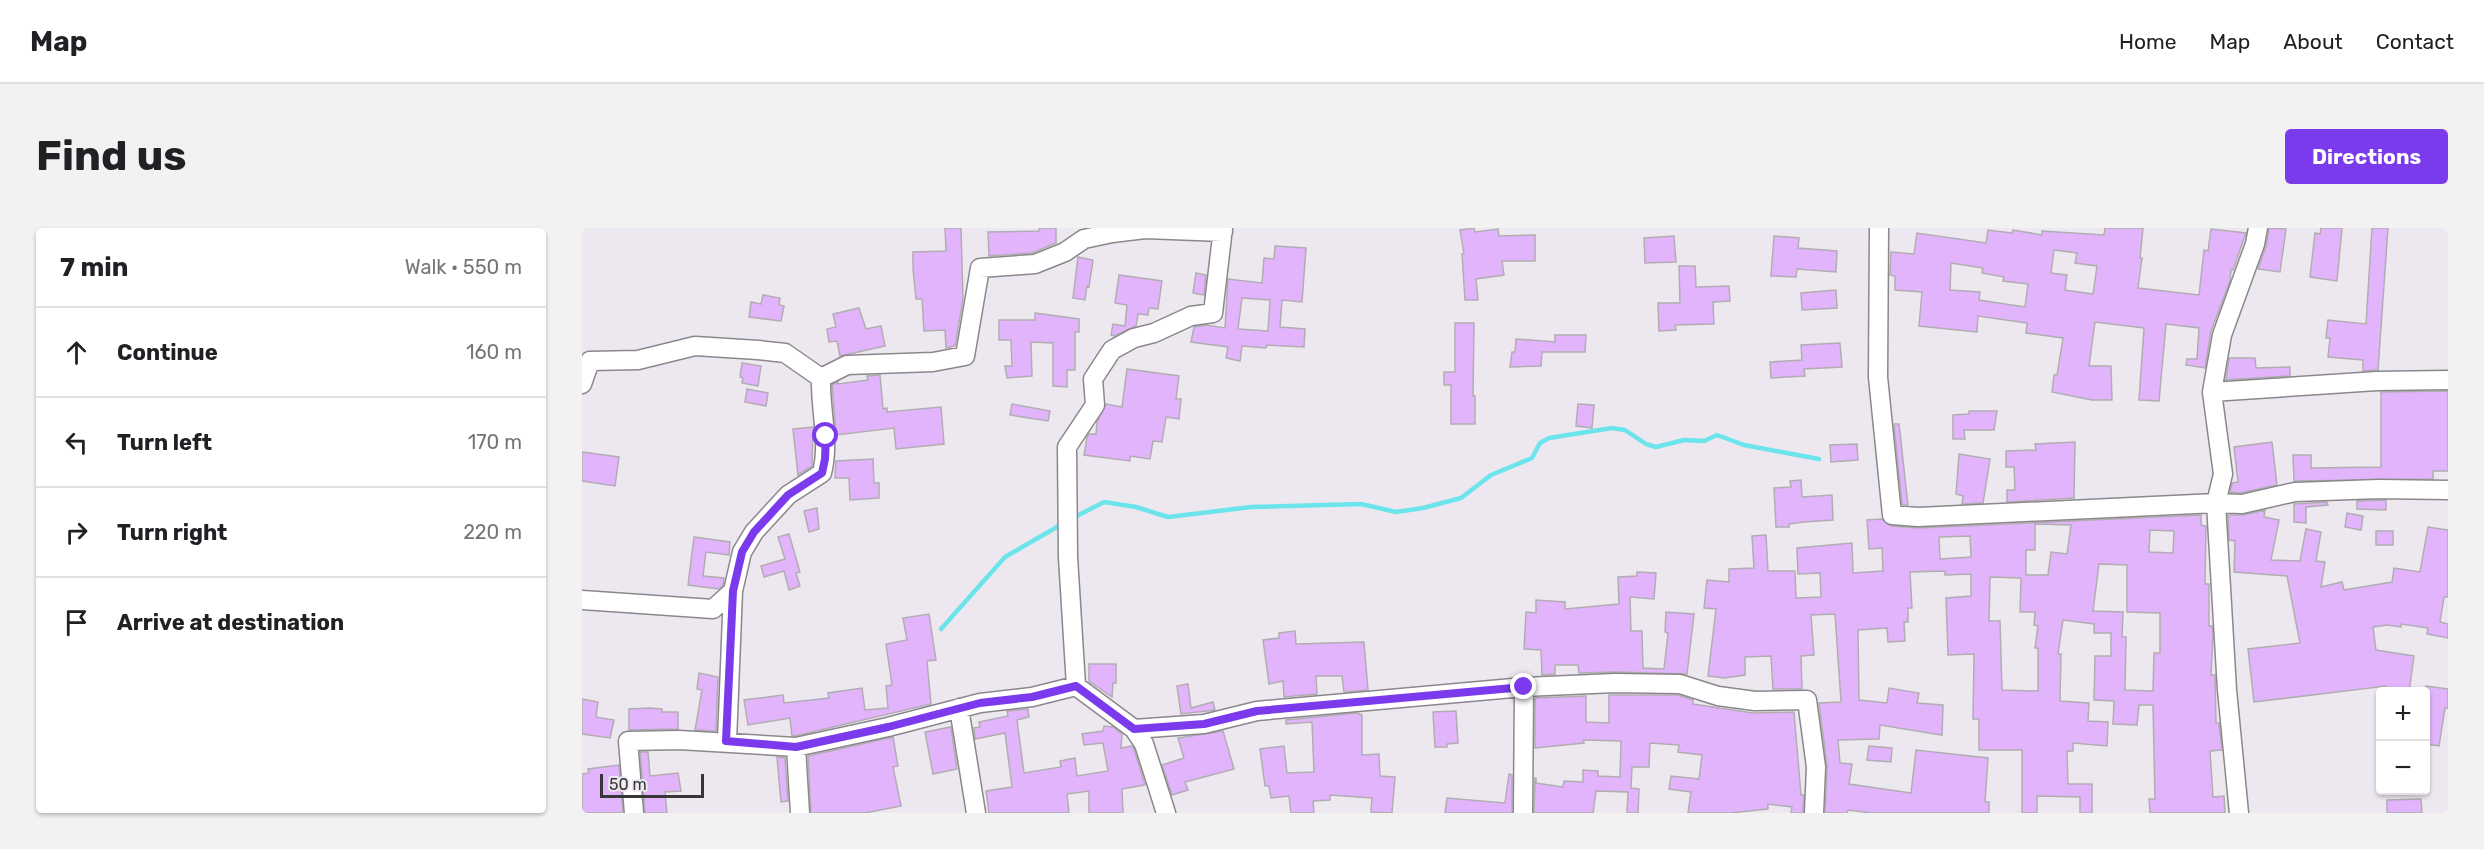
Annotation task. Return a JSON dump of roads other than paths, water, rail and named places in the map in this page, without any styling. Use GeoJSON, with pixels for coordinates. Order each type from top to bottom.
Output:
{"type":"FeatureCollection","features":[{"type":"Feature","properties":{"kind":"street"},"geometry":{"type":"LineString","coordinates":[[1879,228],[1878,377],[1892,516],[1918,517],[2216,503],[2242,504],[2295,492],[2379,489],[2448,490]]}},
{"type":"Feature","properties":{"kind":"street"},"geometry":{"type":"LineString","coordinates":[[2239,813],[2226,690],[2216,503],[2223,474],[2212,392],[2222,335],[2255,244],[2258,228]]}},
{"type":"Feature","properties":{"kind":"street"},"geometry":{"type":"LineString","coordinates":[[821,378],[847,365],[933,362],[965,356],[980,268],[1035,264],[1065,252],[1084,233],[1145,229],[1223,230],[1213,314],[1191,316],[1161,330],[1134,338],[1112,350],[1093,379],[1095,405],[1066,447],[1068,557],[1076,686],[1134,729],[1144,744],[1166,813]]}},
{"type":"Feature","properties":{"kind":"street"},"geometry":{"type":"LineString","coordinates":[[582,384],[590,361],[638,360],[694,346],[785,353],[821,378]]}},
{"type":"Feature","properties":{"kind":"street"},"geometry":{"type":"LineString","coordinates":[[726,741],[733,591],[742,552],[754,532],[788,495],[822,473],[826,436],[821,378]]}},
{"type":"Feature","properties":{"kind":"street"},"geometry":{"type":"LineString","coordinates":[[2212,392],[2377,381],[2448,380]]}},
{"type":"Feature","properties":{"kind":"street"},"geometry":{"type":"LineString","coordinates":[[582,600],[713,609],[733,591]]}},
{"type":"Feature","properties":{"kind":"street"},"geometry":{"type":"LineString","coordinates":[[1134,729],[1204,724],[1257,711],[1524,687],[1615,682],[1680,684],[1718,696],[1755,701],[1807,700],[1816,767],[1814,813]]}},
{"type":"Feature","properties":{"kind":"street"},"geometry":{"type":"LineString","coordinates":[[634,813],[628,741],[726,741],[796,747],[888,727],[980,703],[1032,697],[1076,686]]}},
{"type":"Feature","properties":{"kind":"street"},"geometry":{"type":"LineString","coordinates":[[1523,813],[1524,687]]}},
{"type":"Feature","properties":{"kind":"street"},"geometry":{"type":"LineString","coordinates":[[959,708],[976,813]]}},
{"type":"Feature","properties":{"kind":"street"},"geometry":{"type":"LineString","coordinates":[[796,747],[800,813]]}},
{"type":"Feature","properties":{"kind":"waterway"},"geometry":{"type":"LineString","coordinates":[[1071,519],[1104,502],[1136,507],[1168,517],[1251,507],[1361,504],[1396,512],[1423,508],[1461,498],[1491,475],[1532,458],[1540,443],[1549,438],[1612,428],[1625,430],[1646,444],[1656,447],[1684,440],[1704,441],[1717,435],[1744,445],[1819,459]]}},
{"type":"Feature","properties":{"kind":"waterway"},"geometry":{"type":"LineString","coordinates":[[941,629],[1005,557],[1064,523]]}}]}
